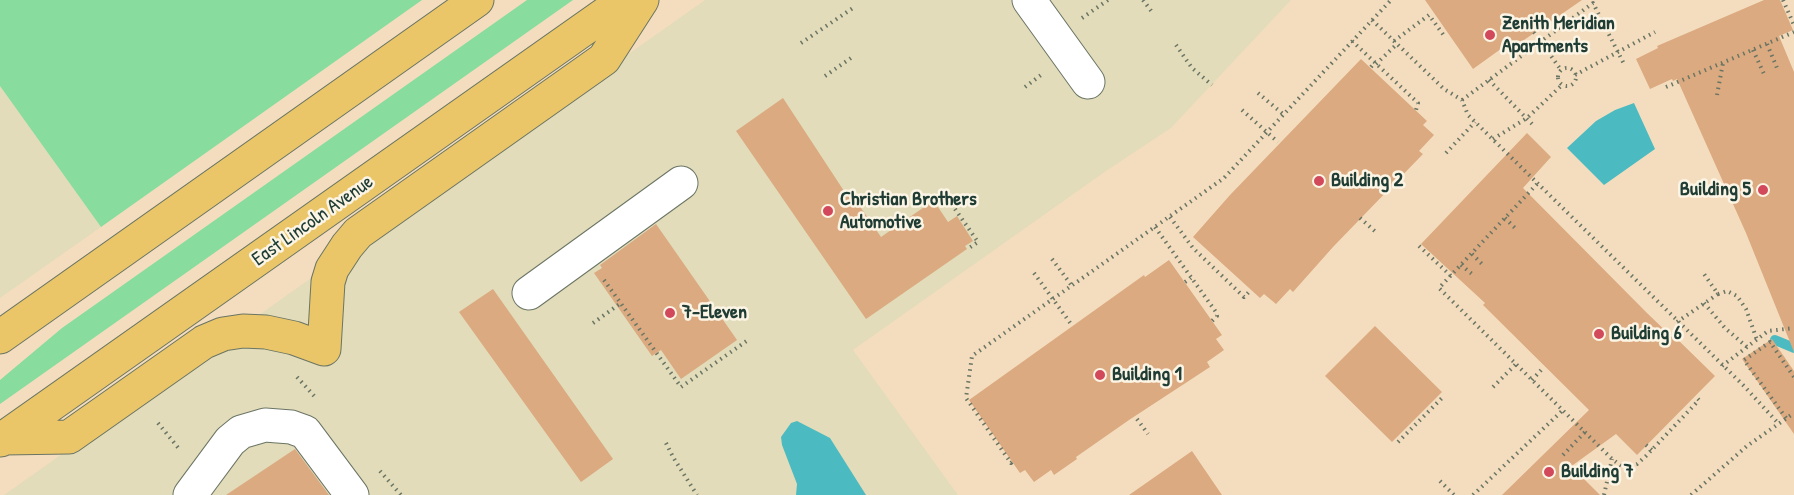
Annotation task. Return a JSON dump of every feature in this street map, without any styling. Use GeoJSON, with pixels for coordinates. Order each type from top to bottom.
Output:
{"type":"FeatureCollection","features":[{"type":"Feature","properties":{"kind":"main road"},"geometry":{"type":"LineString","coordinates":[[0,337],[477,0]]}},
{"type":"Feature","properties":{"kind":"main road","name":"East Lincoln Avenue"},"geometry":{"type":"LineString","coordinates":[[2,440],[625,0]]}},
{"type":"Feature","properties":{"kind":"main road"},"geometry":{"type":"LineString","coordinates":[[2,440],[69,437],[204,342],[223,334],[243,331],[266,332],[294,338],[324,349],[328,282],[332,268],[358,233],[604,59],[642,0]]}},
{"type":"Feature","properties":{"kind":"lane"},"geometry":{"type":"LineString","coordinates":[[1029,0],[1088,82]]}},
{"type":"Feature","properties":{"kind":"lane"},"geometry":{"type":"LineString","coordinates":[[529,293],[681,183]]}},
{"type":"Feature","properties":{"kind":"lane"},"geometry":{"type":"LineString","coordinates":[[190,495],[231,441],[241,432],[265,425],[291,427],[305,432],[352,495]]}},
{"type":"Feature","properties":{"kind":"path"},"geometry":{"type":"LineString","coordinates":[[1143,0],[1152,12]]}},
{"type":"Feature","properties":{"kind":"path"},"geometry":{"type":"LineString","coordinates":[[1012,462],[966,398],[972,356],[1224,178],[1391,0]]}},
{"type":"Feature","properties":{"kind":"path"},"geometry":{"type":"LineString","coordinates":[[1783,0],[1794,25]]}},
{"type":"Feature","properties":{"kind":"path"},"geometry":{"type":"LineString","coordinates":[[1462,100],[1593,3],[1624,64]]}},
{"type":"Feature","properties":{"kind":"path"},"geometry":{"type":"LineString","coordinates":[[801,43],[853,8]]}},
{"type":"Feature","properties":{"kind":"path"},"geometry":{"type":"LineString","coordinates":[[1371,67],[1395,43],[1429,15],[1444,37]]}},
{"type":"Feature","properties":{"kind":"path"},"geometry":{"type":"LineString","coordinates":[[1372,20],[1444,89],[1462,100],[1468,115],[1744,386],[1778,423]]}},
{"type":"Feature","properties":{"kind":"path"},"geometry":{"type":"LineString","coordinates":[[1534,32],[1561,70]]}},
{"type":"Feature","properties":{"kind":"path"},"geometry":{"type":"LineString","coordinates":[[1575,75],[1655,32]]}},
{"type":"Feature","properties":{"kind":"path"},"geometry":{"type":"LineString","coordinates":[[1666,87],[1794,32]]}},
{"type":"Feature","properties":{"kind":"path"},"geometry":{"type":"LineString","coordinates":[[1352,41],[1418,103],[1416,110]]}},
{"type":"Feature","properties":{"kind":"path"},"geometry":{"type":"LineString","coordinates":[[1767,44],[1778,68]]}},
{"type":"Feature","properties":{"kind":"path"},"geometry":{"type":"LineString","coordinates":[[1176,45],[1192,69],[1212,85]]}},
{"type":"Feature","properties":{"kind":"path"},"geometry":{"type":"LineString","coordinates":[[1753,50],[1764,74]]}},
{"type":"Feature","properties":{"kind":"path"},"geometry":{"type":"LineString","coordinates":[[825,76],[851,58]]}},
{"type":"Feature","properties":{"kind":"path"},"geometry":{"type":"LineString","coordinates":[[1717,95],[1724,62]]}},
{"type":"Feature","properties":{"kind":"path"},"geometry":{"type":"LineString","coordinates":[[1493,139],[1527,118],[1562,85],[1570,85],[1574,81],[1575,75],[1570,69],[1561,70]]}},
{"type":"Feature","properties":{"kind":"path"},"geometry":{"type":"LineString","coordinates":[[1561,70],[1558,78],[1562,85]]}},
{"type":"Feature","properties":{"kind":"path"},"geometry":{"type":"LineString","coordinates":[[1381,77],[1385,72]]}},
{"type":"Feature","properties":{"kind":"path"},"geometry":{"type":"LineString","coordinates":[[1489,80],[1534,126]]}},
{"type":"Feature","properties":{"kind":"path"},"geometry":{"type":"LineString","coordinates":[[1258,93],[1283,114]]}},
{"type":"Feature","properties":{"kind":"path"},"geometry":{"type":"LineString","coordinates":[[1242,110],[1278,142]]}},
{"type":"Feature","properties":{"kind":"path"},"geometry":{"type":"LineString","coordinates":[[1446,153],[1475,122]]}},
{"type":"Feature","properties":{"kind":"path"},"geometry":{"type":"LineString","coordinates":[[1538,184],[1439,288],[1620,466],[1628,468],[1637,464],[1699,400],[1695,396]]}},
{"type":"Feature","properties":{"kind":"path"},"geometry":{"type":"LineString","coordinates":[[955,208],[978,242],[969,248]]}},
{"type":"Feature","properties":{"kind":"path"},"geometry":{"type":"LineString","coordinates":[[1170,217],[1199,253],[1244,297],[1251,290]]}},
{"type":"Feature","properties":{"kind":"path"},"geometry":{"type":"LineString","coordinates":[[1360,218],[1377,233]]}},
{"type":"Feature","properties":{"kind":"path"},"geometry":{"type":"LineString","coordinates":[[1505,218],[1516,229]]}},
{"type":"Feature","properties":{"kind":"path"},"geometry":{"type":"LineString","coordinates":[[1155,227],[1216,312],[1217,316],[1212,321]]}},
{"type":"Feature","properties":{"kind":"path"},"geometry":{"type":"LineString","coordinates":[[1419,246],[1451,276]]}},
{"type":"Feature","properties":{"kind":"path"},"geometry":{"type":"LineString","coordinates":[[1199,253],[1203,248]]}},
{"type":"Feature","properties":{"kind":"path"},"geometry":{"type":"LineString","coordinates":[[1472,254],[1482,264]]}},
{"type":"Feature","properties":{"kind":"path"},"geometry":{"type":"LineString","coordinates":[[1052,259],[1072,286]]}},
{"type":"Feature","properties":{"kind":"path"},"geometry":{"type":"LineString","coordinates":[[1461,265],[1472,274]]}},
{"type":"Feature","properties":{"kind":"path"},"geometry":{"type":"LineString","coordinates":[[1034,273],[1071,324]]}},
{"type":"Feature","properties":{"kind":"path"},"geometry":{"type":"LineString","coordinates":[[1704,274],[1718,294]]}},
{"type":"Feature","properties":{"kind":"path"},"geometry":{"type":"LineString","coordinates":[[1185,282],[1191,278]]}},
{"type":"Feature","properties":{"kind":"path"},"geometry":{"type":"LineString","coordinates":[[603,279],[681,387],[748,340]]}},
{"type":"Feature","properties":{"kind":"path"},"geometry":{"type":"LineString","coordinates":[[1677,322],[1718,294],[1728,291],[1737,296],[1746,309],[1757,340]]}},
{"type":"Feature","properties":{"kind":"path"},"geometry":{"type":"LineString","coordinates":[[593,323],[621,303]]}},
{"type":"Feature","properties":{"kind":"path"},"geometry":{"type":"LineString","coordinates":[[1704,303],[1725,328],[1747,347]]}},
{"type":"Feature","properties":{"kind":"path"},"geometry":{"type":"LineString","coordinates":[[1722,366],[1772,330],[1794,327]]}},
{"type":"Feature","properties":{"kind":"path"},"geometry":{"type":"LineString","coordinates":[[1786,418],[1744,360],[1770,342],[1794,377]]}},
{"type":"Feature","properties":{"kind":"path"},"geometry":{"type":"LineString","coordinates":[[1493,387],[1516,364]]}},
{"type":"Feature","properties":{"kind":"path"},"geometry":{"type":"LineString","coordinates":[[1532,380],[1544,368]]}},
{"type":"Feature","properties":{"kind":"path"},"geometry":{"type":"LineString","coordinates":[[1398,442],[1442,398]]}},
{"type":"Feature","properties":{"kind":"path"},"geometry":{"type":"LineString","coordinates":[[1473,495],[1563,410]]}},
{"type":"Feature","properties":{"kind":"path"},"geometry":{"type":"LineString","coordinates":[[1691,495],[1717,470],[1794,413]]}},
{"type":"Feature","properties":{"kind":"path"},"geometry":{"type":"LineString","coordinates":[[1137,419],[1148,434]]}},
{"type":"Feature","properties":{"kind":"path"},"geometry":{"type":"LineString","coordinates":[[158,423],[184,455]]}},
{"type":"Feature","properties":{"kind":"path"},"geometry":{"type":"LineString","coordinates":[[1563,455],[1585,432]]}},
{"type":"Feature","properties":{"kind":"path"},"geometry":{"type":"LineString","coordinates":[[666,443],[697,495]]}},
{"type":"Feature","properties":{"kind":"path"},"geometry":{"type":"LineString","coordinates":[[1646,445],[1652,450]]}},
{"type":"Feature","properties":{"kind":"path"},"geometry":{"type":"LineString","coordinates":[[1604,495],[1612,459]]}},
{"type":"Feature","properties":{"kind":"path"},"geometry":{"type":"LineString","coordinates":[[1440,481],[1454,495]]}},
{"type":"Feature","properties":{"kind":"shaded area"},"geometry":{"type":"Polygon","coordinates":[[[705,0],[1291,0],[1171,128],[1106,171],[853,350],[958,495],[4,495],[705,0]]]}},
{"type":"Feature","properties":{"kind":"shaded area"},"geometry":{"type":"Polygon","coordinates":[[[0,86],[101,227],[0,298],[0,86]]]}},
{"type":"Feature","properties":{"kind":"green space"},"geometry":{"type":"Polygon","coordinates":[[[0,0],[422,0],[101,227],[0,86],[0,0]]]}},
{"type":"Feature","properties":{"kind":"green space"},"geometry":{"type":"Polygon","coordinates":[[[527,0],[573,0],[0,404],[0,380],[62,328],[527,0]]]}},
{"type":"Feature","properties":{"kind":"water"},"geometry":{"type":"Polygon","coordinates":[[[1634,103],[1655,149],[1604,185],[1567,148],[1596,121],[1615,110],[1634,103]]]}},
{"type":"Feature","properties":{"kind":"water"},"geometry":{"type":"Polygon","coordinates":[[[797,421],[830,438],[866,495],[796,495],[797,484],[781,437],[791,423],[797,421]]]}},
{"type":"Feature","properties":{"kind":"building","name":"Zenith Meridian Apartments"},"geometry":{"type":"Polygon","coordinates":[[[1425,0],[1582,0],[1508,51],[1505,46],[1473,69],[1425,0]]]}},
{"type":"Feature","properties":{"kind":"building"},"geometry":{"type":"Polygon","coordinates":[[[1764,0],[1780,0],[1793,30],[1779,36],[1794,72],[1794,352],[1746,233],[1677,79],[1650,89],[1636,59],[1658,48],[1657,46],[1764,0]]]}},
{"type":"Feature","properties":{"kind":"building","name":"Building 2"},"geometry":{"type":"Polygon","coordinates":[[[1361,59],[1427,121],[1423,125],[1434,135],[1419,151],[1423,154],[1293,292],[1290,289],[1276,304],[1264,294],[1260,298],[1193,237],[1230,195],[1361,59]]]}},
{"type":"Feature","properties":{"kind":"building","name":"Christian Brothers Automotive"},"geometry":{"type":"Polygon","coordinates":[[[783,98],[844,191],[848,189],[881,237],[930,203],[932,207],[936,204],[948,222],[957,216],[973,241],[965,246],[967,249],[866,319],[736,131],[783,98]]]}},
{"type":"Feature","properties":{"kind":"building","name":"Building 6"},"geometry":{"type":"Polygon","coordinates":[[[1527,133],[1551,157],[1523,188],[1647,313],[1715,376],[1637,455],[1616,434],[1573,465],[1600,495],[1502,495],[1589,410],[1483,305],[1485,303],[1421,244],[1527,133]]]}},
{"type":"Feature","properties":{"kind":"building","name":"7-Eleven"},"geometry":{"type":"Polygon","coordinates":[[[656,224],[737,340],[681,379],[661,350],[652,356],[594,273],[602,268],[600,265],[656,224]]]}},
{"type":"Feature","properties":{"kind":"building","name":"Building 1"},"geometry":{"type":"Polygon","coordinates":[[[1169,260],[1222,335],[1216,339],[1224,350],[1207,362],[1210,367],[1129,420],[1054,475],[1051,470],[1034,482],[1025,470],[1020,473],[969,400],[1144,275],[1145,277],[1169,260]]]}},
{"type":"Feature","properties":{"kind":"building"},"geometry":{"type":"Polygon","coordinates":[[[493,289],[613,459],[581,482],[459,312],[493,289]]]}},
{"type":"Feature","properties":{"kind":"building"},"geometry":{"type":"Polygon","coordinates":[[[1375,326],[1442,392],[1392,442],[1325,376],[1375,326]]]}},
{"type":"Feature","properties":{"kind":"building"},"geometry":{"type":"Polygon","coordinates":[[[1772,339],[1794,371],[1794,434],[1742,359],[1772,339]]]}},
{"type":"Feature","properties":{"kind":"building"},"geometry":{"type":"Polygon","coordinates":[[[295,449],[329,495],[226,495],[295,449]]]}},
{"type":"Feature","properties":{"kind":"building"},"geometry":{"type":"Polygon","coordinates":[[[1192,451],[1222,495],[1129,495],[1192,451]]]}},
{"type":"Feature","properties":{"kind":"waterway"},"geometry":{"type":"LineString","coordinates":[[1775,340],[1794,348]]}},
{"type":"Feature","properties":{"kind":"place","name":"Zenith Meridian Apartments"},"geometry":{"type":"Point","coordinates":[1490,35]}},
{"type":"Feature","properties":{"kind":"place","name":"Building 2"},"geometry":{"type":"Point","coordinates":[1319,181]}},
{"type":"Feature","properties":{"kind":"place","name":"Building 5"},"geometry":{"type":"Point","coordinates":[1763,190]}},
{"type":"Feature","properties":{"kind":"place","name":"Christian Brothers Automotive"},"geometry":{"type":"Point","coordinates":[828,211]}},
{"type":"Feature","properties":{"kind":"place","name":"7-Eleven"},"geometry":{"type":"Point","coordinates":[670,313]}},
{"type":"Feature","properties":{"kind":"place","name":"Building 6"},"geometry":{"type":"Point","coordinates":[1599,334]}},
{"type":"Feature","properties":{"kind":"place","name":"Building 1"},"geometry":{"type":"Point","coordinates":[1100,375]}},
{"type":"Feature","properties":{"kind":"place","name":"Building 7"},"geometry":{"type":"Point","coordinates":[1549,472]}}]}
